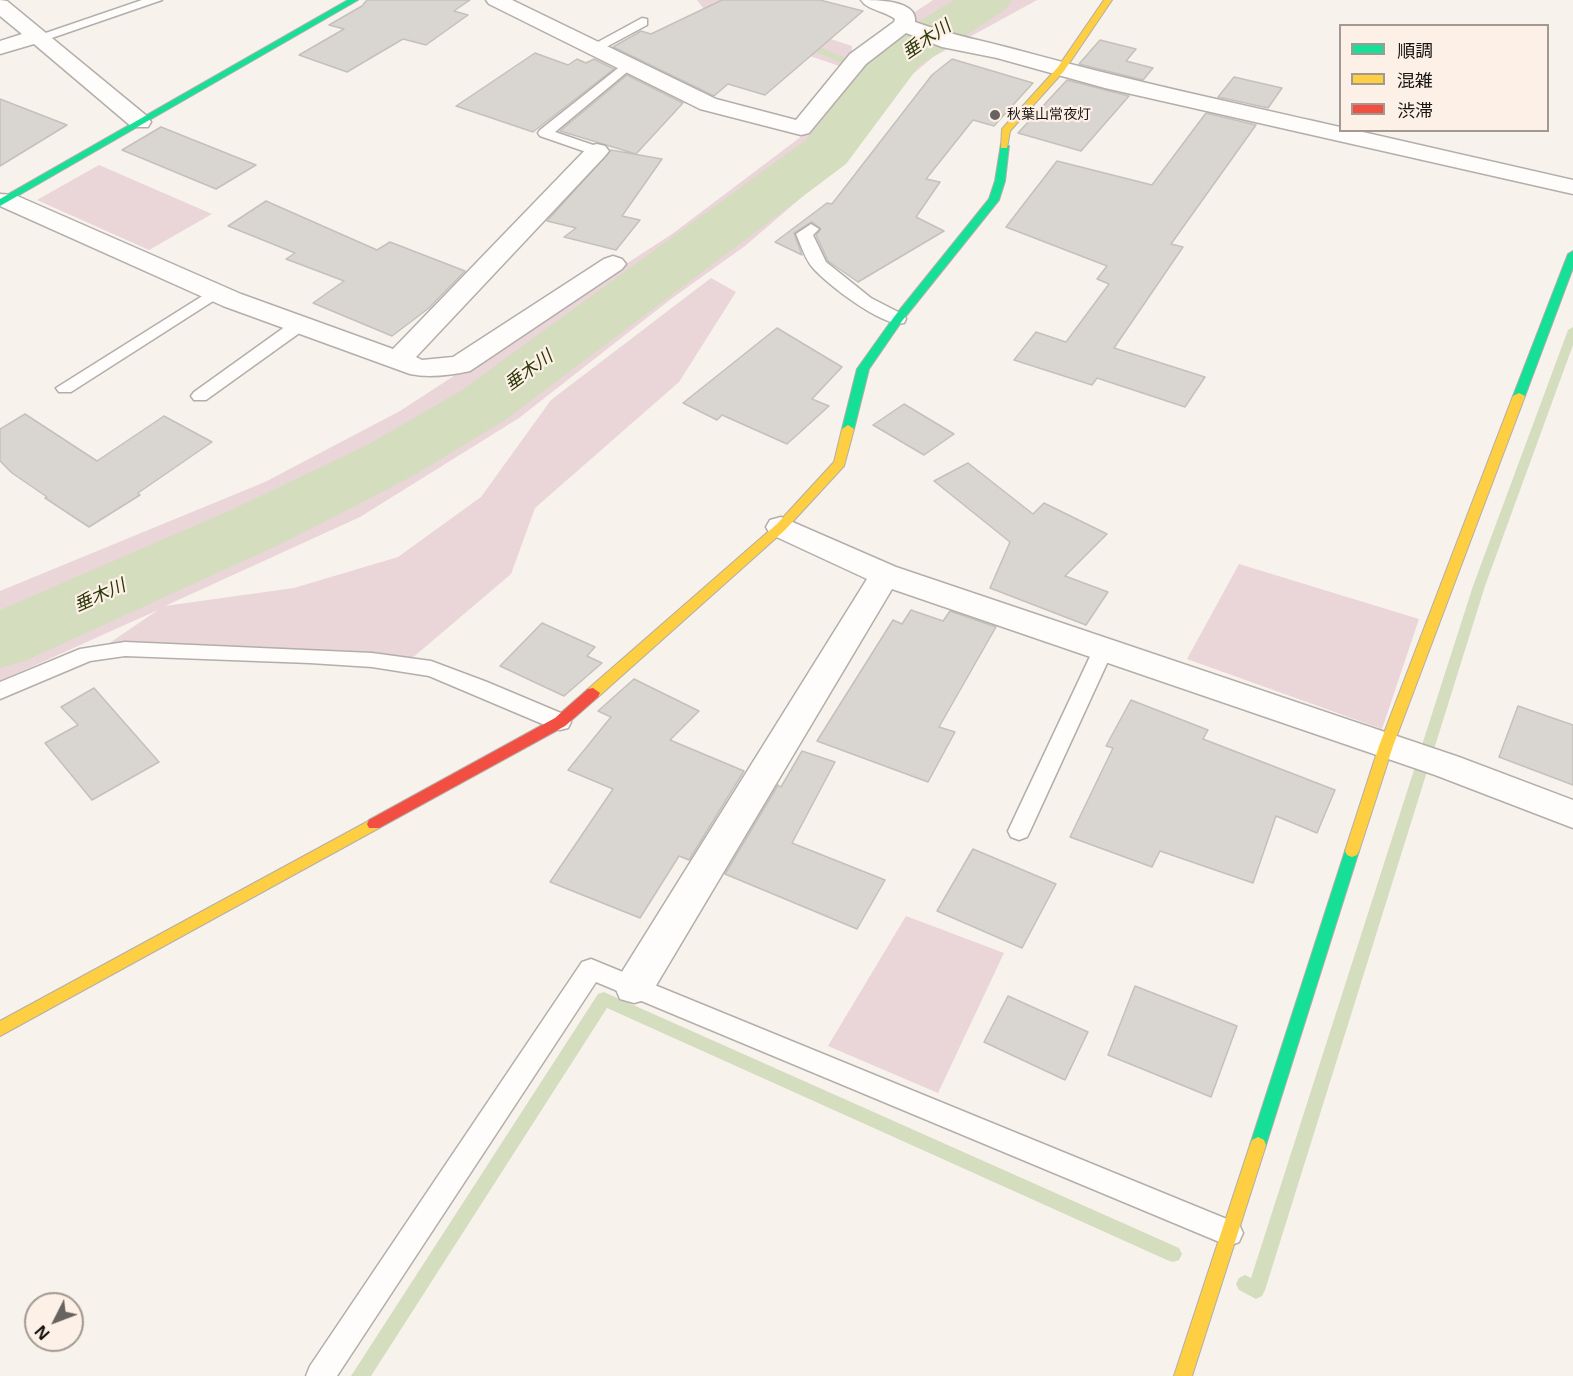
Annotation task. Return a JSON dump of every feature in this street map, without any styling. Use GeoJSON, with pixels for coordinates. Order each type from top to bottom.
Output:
{"type":"FeatureCollection","features":[{"type":"Feature","properties":{"kind":"street"},"geometry":{"type":"LineString","coordinates":[[3,201],[354,0]]}},
{"type":"Feature","properties":{"kind":"street"},"geometry":{"type":"LineString","coordinates":[[496,0],[708,104],[801,128],[858,59],[904,25],[906,18],[893,7],[871,0]]}},
{"type":"Feature","properties":{"kind":"street"},"geometry":{"type":"LineString","coordinates":[[0,1029],[560,722],[781,527],[840,463],[863,369],[898,320],[994,200],[1000,181],[1005,132],[1061,69],[1108,0]]}},
{"type":"Feature","properties":{"kind":"street"},"geometry":{"type":"LineString","coordinates":[[0,5],[140,122]]}},
{"type":"Feature","properties":{"kind":"street"},"geometry":{"type":"LineString","coordinates":[[904,25],[950,42],[1061,69],[1573,187]]}},
{"type":"Feature","properties":{"kind":"street"},"geometry":{"type":"LineString","coordinates":[[0,48],[37,37]]}},
{"type":"Feature","properties":{"kind":"street"},"geometry":{"type":"LineString","coordinates":[[398,360],[597,151]]}},
{"type":"Feature","properties":{"kind":"street"},"geometry":{"type":"LineString","coordinates":[[3,201],[215,293],[420,368],[460,365],[613,264]]}},
{"type":"Feature","properties":{"kind":"street"},"geometry":{"type":"LineString","coordinates":[[1183,1376],[1391,747],[1573,254]]}},
{"type":"Feature","properties":{"kind":"street"},"geometry":{"type":"LineString","coordinates":[[781,527],[885,575],[1447,766],[1573,814]]}},
{"type":"Feature","properties":{"kind":"street"},"geometry":{"type":"LineString","coordinates":[[634,987],[885,575]]}},
{"type":"Feature","properties":{"kind":"lane"},"geometry":{"type":"LineString","coordinates":[[37,37],[155,0]]}},
{"type":"Feature","properties":{"kind":"lane"},"geometry":{"type":"LineString","coordinates":[[592,49],[642,22]]}},
{"type":"Feature","properties":{"kind":"lane"},"geometry":{"type":"LineString","coordinates":[[597,151],[545,133],[627,65]]}},
{"type":"Feature","properties":{"kind":"lane"},"geometry":{"type":"LineString","coordinates":[[811,229],[804,234],[819,265],[865,303],[898,320]]}},
{"type":"Feature","properties":{"kind":"lane"},"geometry":{"type":"LineString","coordinates":[[65,388],[215,293]]}},
{"type":"Feature","properties":{"kind":"lane"},"geometry":{"type":"LineString","coordinates":[[200,396],[299,325]]}},
{"type":"Feature","properties":{"kind":"lane"},"geometry":{"type":"LineString","coordinates":[[1019,831],[1104,648]]}},
{"type":"Feature","properties":{"kind":"lane"},"geometry":{"type":"LineString","coordinates":[[0,691],[87,654],[125,649],[372,660],[431,669],[480,687],[560,722]]}},
{"type":"Feature","properties":{"kind":"lane"},"geometry":{"type":"LineString","coordinates":[[320,1376],[591,969],[1229,1233]]}},
{"type":"Feature","properties":{"kind":"shaded area"},"geometry":{"type":"Polygon","coordinates":[[[697,0],[758,0],[806,31],[852,46],[852,56],[860,58],[915,12],[933,0],[1037,0],[933,57],[900,85],[845,160],[745,246],[671,299],[519,418],[360,517],[165,606],[294,588],[398,557],[481,497],[551,400],[711,278],[736,292],[679,382],[535,508],[511,574],[404,665],[108,644],[158,610],[0,681],[0,591],[265,482],[400,411],[672,234],[802,136],[820,103],[848,69],[769,42],[703,8],[697,0]]]}},
{"type":"Feature","properties":{"kind":"shaded area"},"geometry":{"type":"Polygon","coordinates":[[[99,165],[212,214],[149,250],[37,200],[99,165]]]}},
{"type":"Feature","properties":{"kind":"shaded area"},"geometry":{"type":"Polygon","coordinates":[[[1239,564],[1419,619],[1382,729],[1187,659],[1239,564]]]}},
{"type":"Feature","properties":{"kind":"shaded area"},"geometry":{"type":"Polygon","coordinates":[[[906,916],[1004,953],[938,1093],[828,1046],[906,916]]]}},
{"type":"Feature","properties":{"kind":"building"},"geometry":{"type":"Polygon","coordinates":[[[367,0],[470,0],[454,11],[468,15],[426,45],[403,39],[347,72],[299,55],[344,29],[329,25],[362,6],[367,0]]]}},
{"type":"Feature","properties":{"kind":"building"},"geometry":{"type":"Polygon","coordinates":[[[722,0],[820,0],[863,11],[765,95],[728,84],[714,96],[613,47],[641,31],[651,34],[722,0]]]}},
{"type":"Feature","properties":{"kind":"building"},"geometry":{"type":"Polygon","coordinates":[[[1100,40],[1136,49],[1126,61],[1153,68],[1143,80],[1079,64],[1100,40]]]}},
{"type":"Feature","properties":{"kind":"building"},"geometry":{"type":"Polygon","coordinates":[[[535,53],[568,65],[577,59],[586,63],[594,59],[614,69],[533,132],[456,106],[535,53]]]}},
{"type":"Feature","properties":{"kind":"building"},"geometry":{"type":"Polygon","coordinates":[[[952,59],[1033,83],[994,126],[973,120],[926,179],[940,182],[916,217],[944,231],[858,282],[828,261],[816,235],[821,229],[812,222],[794,233],[802,255],[775,242],[827,203],[832,204],[932,75],[952,59]]]}},
{"type":"Feature","properties":{"kind":"building"},"geometry":{"type":"Polygon","coordinates":[[[627,75],[683,103],[636,154],[560,131],[627,75]]]}},
{"type":"Feature","properties":{"kind":"building"},"geometry":{"type":"Polygon","coordinates":[[[1234,77],[1282,88],[1268,108],[1218,97],[1234,77]]]}},
{"type":"Feature","properties":{"kind":"building"},"geometry":{"type":"Polygon","coordinates":[[[1067,80],[1129,96],[1081,151],[1018,133],[1067,80]]]}},
{"type":"Feature","properties":{"kind":"building"},"geometry":{"type":"Polygon","coordinates":[[[0,99],[67,125],[0,166],[0,99]]]}},
{"type":"Feature","properties":{"kind":"building"},"geometry":{"type":"Polygon","coordinates":[[[1206,113],[1256,125],[1171,244],[1183,247],[1114,348],[1205,377],[1185,407],[1097,378],[1092,385],[1014,360],[1036,332],[1066,342],[1109,284],[1097,279],[1107,266],[1006,227],[1057,161],[1152,185],[1206,113]]]}},
{"type":"Feature","properties":{"kind":"building"},"geometry":{"type":"Polygon","coordinates":[[[161,127],[256,165],[216,189],[122,150],[161,127]]]}},
{"type":"Feature","properties":{"kind":"building"},"geometry":{"type":"Polygon","coordinates":[[[611,150],[662,159],[622,216],[640,220],[616,250],[564,237],[576,228],[547,221],[611,150]]]}},
{"type":"Feature","properties":{"kind":"building"},"geometry":{"type":"Polygon","coordinates":[[[266,201],[377,250],[390,242],[465,271],[429,308],[392,336],[313,303],[344,281],[286,259],[295,253],[228,226],[266,201]]]}},
{"type":"Feature","properties":{"kind":"building"},"geometry":{"type":"Polygon","coordinates":[[[777,328],[842,367],[812,399],[829,406],[787,444],[722,415],[717,420],[683,403],[777,328]]]}},
{"type":"Feature","properties":{"kind":"building"},"geometry":{"type":"Polygon","coordinates":[[[904,404],[954,434],[924,455],[873,425],[904,404]]]}},
{"type":"Feature","properties":{"kind":"building"},"geometry":{"type":"Polygon","coordinates":[[[25,414],[97,461],[164,416],[212,442],[138,493],[140,495],[89,527],[45,498],[47,497],[12,473],[0,461],[0,429],[25,414]]]}},
{"type":"Feature","properties":{"kind":"building"},"geometry":{"type":"Polygon","coordinates":[[[968,463],[1033,514],[1044,503],[1107,534],[1065,576],[1108,592],[1086,625],[990,588],[1010,542],[934,481],[968,463]]]}},
{"type":"Feature","properties":{"kind":"building"},"geometry":{"type":"Polygon","coordinates":[[[911,610],[943,621],[950,611],[996,627],[939,727],[955,732],[928,782],[817,741],[893,620],[902,624],[911,610]]]}},
{"type":"Feature","properties":{"kind":"building"},"geometry":{"type":"Polygon","coordinates":[[[542,623],[595,647],[587,656],[602,663],[564,696],[500,666],[542,623]]]}},
{"type":"Feature","properties":{"kind":"building"},"geometry":{"type":"Polygon","coordinates":[[[634,679],[699,711],[670,740],[744,771],[689,860],[679,856],[640,918],[550,882],[613,789],[568,770],[611,717],[598,711],[634,679]]]}},
{"type":"Feature","properties":{"kind":"building"},"geometry":{"type":"Polygon","coordinates":[[[94,688],[159,762],[92,800],[45,743],[78,725],[61,707],[94,688]]]}},
{"type":"Feature","properties":{"kind":"building"},"geometry":{"type":"Polygon","coordinates":[[[1131,700],[1208,730],[1203,739],[1335,790],[1317,833],[1276,816],[1253,883],[1160,851],[1152,867],[1070,837],[1113,748],[1106,746],[1131,700]]]}},
{"type":"Feature","properties":{"kind":"building"},"geometry":{"type":"Polygon","coordinates":[[[1518,706],[1573,725],[1573,785],[1499,757],[1518,706]]]}},
{"type":"Feature","properties":{"kind":"building"},"geometry":{"type":"Polygon","coordinates":[[[802,751],[835,762],[792,843],[885,880],[857,929],[725,874],[778,785],[781,787],[802,751]]]}},
{"type":"Feature","properties":{"kind":"building"},"geometry":{"type":"Polygon","coordinates":[[[973,849],[1056,884],[1022,948],[937,911],[973,849]]]}},
{"type":"Feature","properties":{"kind":"building"},"geometry":{"type":"Polygon","coordinates":[[[1135,986],[1237,1026],[1211,1097],[1108,1055],[1135,986]]]}},
{"type":"Feature","properties":{"kind":"building"},"geometry":{"type":"Polygon","coordinates":[[[1008,996],[1088,1032],[1065,1080],[984,1042],[1008,996]]]}},
{"type":"Feature","properties":{"kind":"waterway","name":"垂木川"},"geometry":{"type":"LineString","coordinates":[[0,641],[258,526],[391,460],[482,406],[826,152],[901,55],[988,0]]}},
{"type":"Feature","properties":{"kind":"waterway"},"geometry":{"type":"LineString","coordinates":[[803,43],[883,77]]}},
{"type":"Feature","properties":{"kind":"waterway"},"geometry":{"type":"LineString","coordinates":[[1245,1284],[1256,1290],[1479,586],[1573,330]]}},
{"type":"Feature","properties":{"kind":"waterway"},"geometry":{"type":"LineString","coordinates":[[360,1376],[604,999],[1173,1254]]}},
{"type":"Feature","properties":{"kind":"traffic: fast"},"geometry":{"type":"LineString","coordinates":[[0,203],[354,0]]}},
{"type":"Feature","properties":{"kind":"traffic: fast"},"geometry":{"type":"LineString","coordinates":[[848,429],[863,369],[898,319],[994,200],[1000,181],[1004,146]]}},
{"type":"Feature","properties":{"kind":"traffic: fast"},"geometry":{"type":"LineString","coordinates":[[1519,396],[1573,254]]}},
{"type":"Feature","properties":{"kind":"traffic: fast"},"geometry":{"type":"LineString","coordinates":[[1258,1145],[1352,851]]}},
{"type":"Feature","properties":{"kind":"traffic: slow"},"geometry":{"type":"LineString","coordinates":[[1004,146],[1005,131],[1061,69],[1108,0]]}},
{"type":"Feature","properties":{"kind":"traffic: slow"},"geometry":{"type":"LineString","coordinates":[[1352,851],[1386,746],[1519,396]]}},
{"type":"Feature","properties":{"kind":"traffic: slow"},"geometry":{"type":"LineString","coordinates":[[593,693],[781,527],[840,463],[848,429]]}},
{"type":"Feature","properties":{"kind":"traffic: slow"},"geometry":{"type":"LineString","coordinates":[[0,1029],[374,824]]}},
{"type":"Feature","properties":{"kind":"traffic: slow"},"geometry":{"type":"LineString","coordinates":[[1183,1376],[1258,1145]]}},
{"type":"Feature","properties":{"kind":"traffic: jam"},"geometry":{"type":"LineString","coordinates":[[374,824],[560,722],[593,693]]}},
{"type":"Feature","properties":{"kind":"place","name":"秋葉山常夜灯"},"geometry":{"type":"Point","coordinates":[995,115]}}]}
